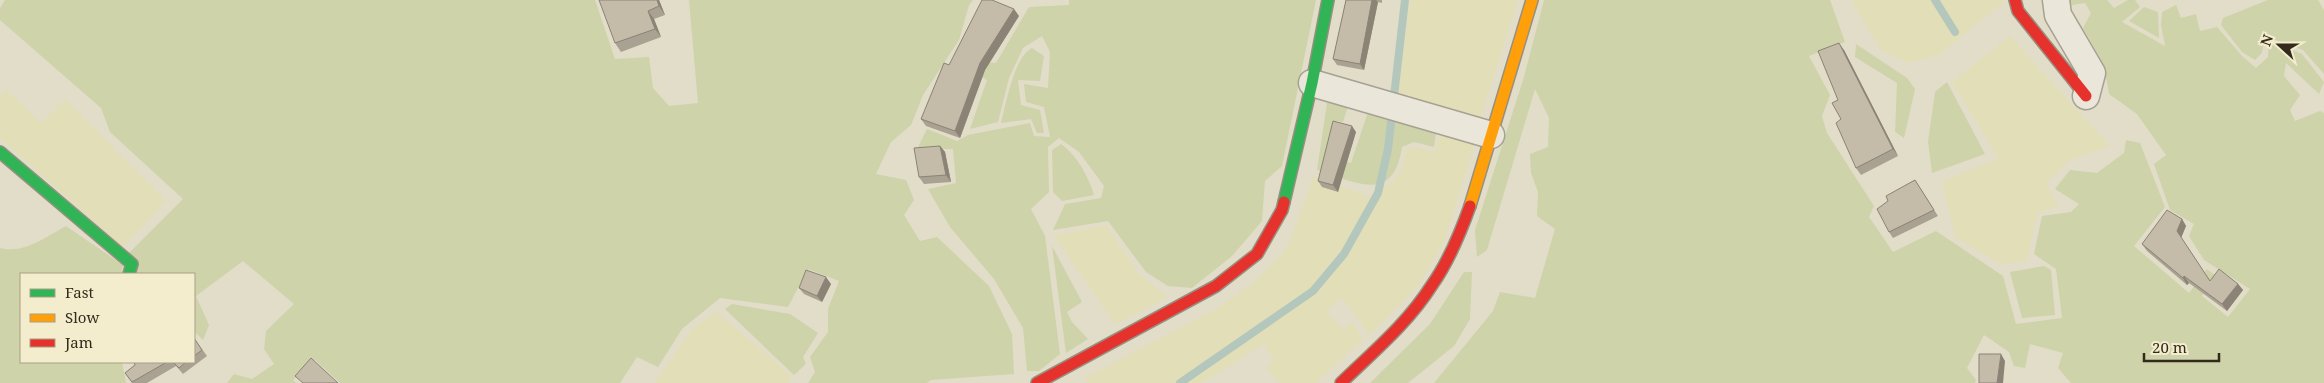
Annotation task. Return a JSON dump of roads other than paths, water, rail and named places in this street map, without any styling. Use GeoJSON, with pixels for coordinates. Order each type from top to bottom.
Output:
{"type":"FeatureCollection","features":[{"type":"Feature","properties":{"kind":"street"},"geometry":{"type":"LineString","coordinates":[[1037,383],[1216,286],[1257,254],[1282,210],[1312,83],[1328,0]]}},
{"type":"Feature","properties":{"kind":"street"},"geometry":{"type":"LineString","coordinates":[[1341,383],[1398,328],[1432,286],[1458,240],[1532,0]]}},
{"type":"Feature","properties":{"kind":"street"},"geometry":{"type":"LineString","coordinates":[[2015,0],[2018,11],[2086,96]]}},
{"type":"Feature","properties":{"kind":"street"},"geometry":{"type":"LineString","coordinates":[[2056,0],[2058,15],[2092,73],[2086,96]]}},
{"type":"Feature","properties":{"kind":"street"},"geometry":{"type":"LineString","coordinates":[[1312,83],[1491,135]]}},
{"type":"Feature","properties":{"kind":"street"},"geometry":{"type":"LineString","coordinates":[[0,152],[132,264],[129,273]]}},
{"type":"Feature","properties":{"kind":"waterway"},"geometry":{"type":"LineString","coordinates":[[1180,383],[1313,291],[1344,254],[1378,193],[1388,149],[1405,0]]}},
{"type":"Feature","properties":{"kind":"waterway"},"geometry":{"type":"LineString","coordinates":[[1935,0],[1955,32]]}}]}
